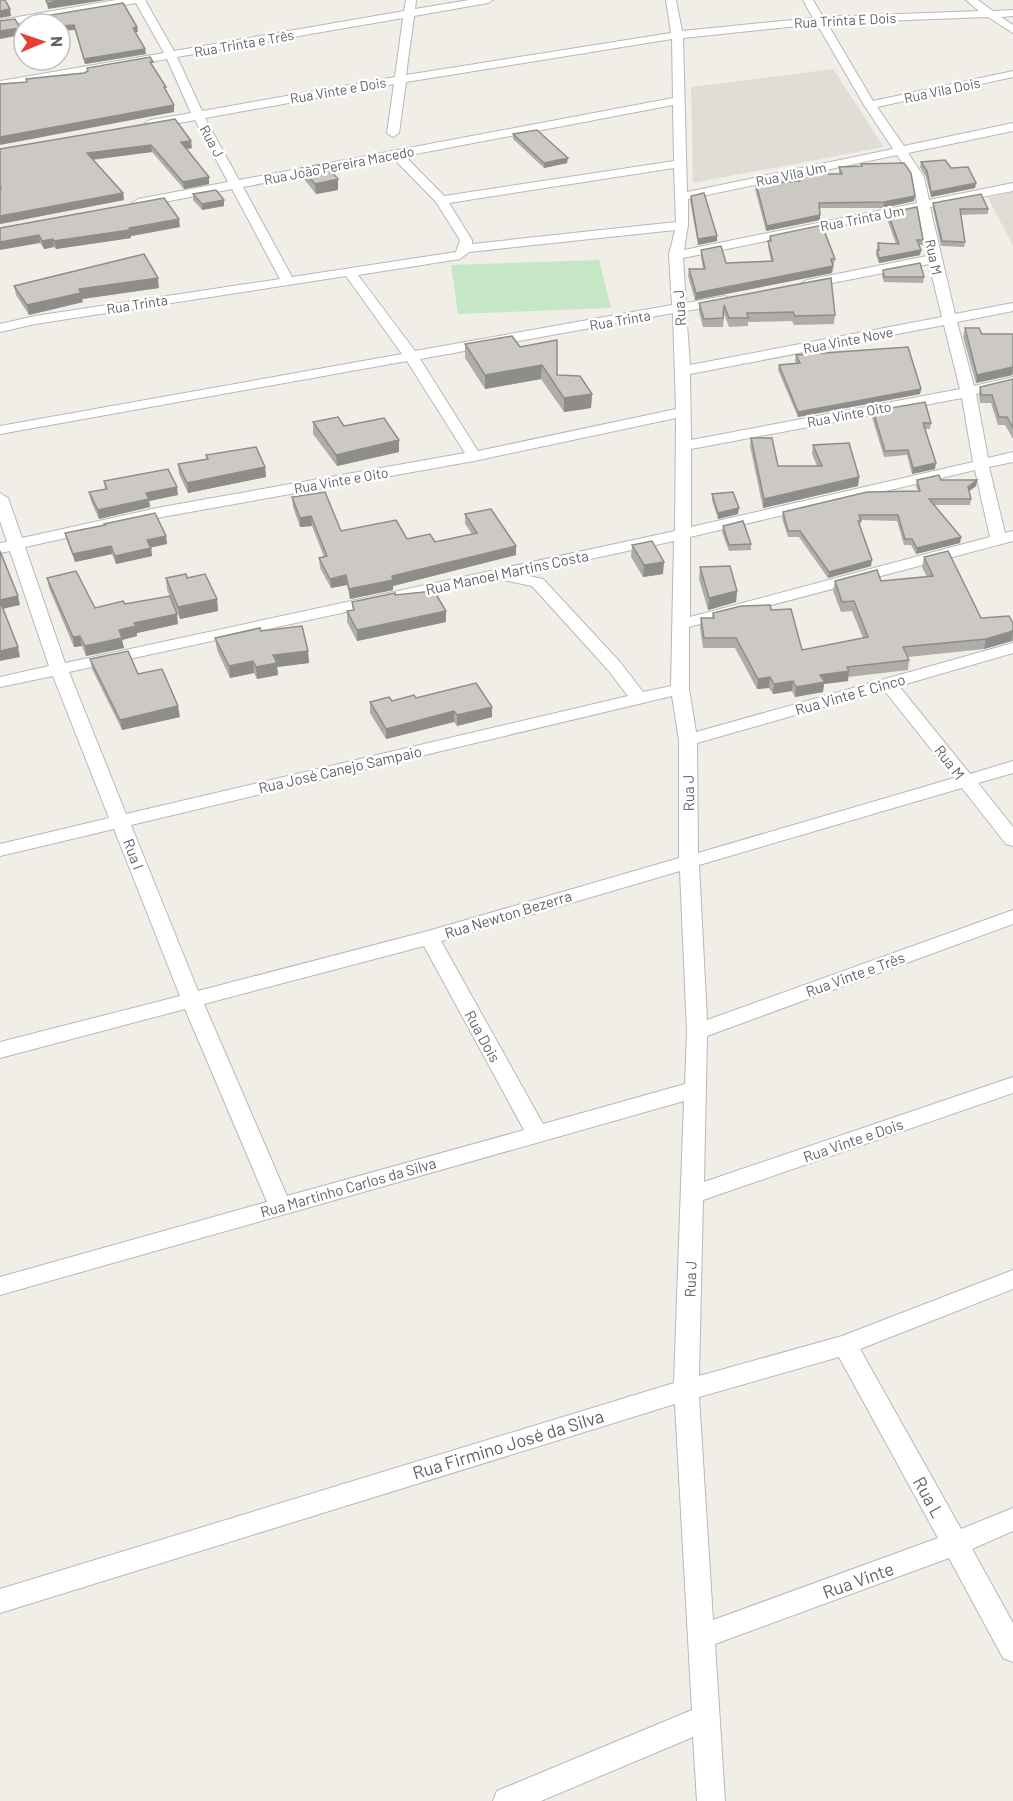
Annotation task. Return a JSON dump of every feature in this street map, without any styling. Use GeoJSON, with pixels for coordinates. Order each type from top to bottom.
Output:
{"type":"FeatureCollection","features":[{"type":"Feature","properties":{"kind":"street"},"geometry":{"type":"LineString","coordinates":[[0,23],[135,0]]}},
{"type":"Feature","properties":{"kind":"street","name":"Rua J"},"geometry":{"type":"LineString","coordinates":[[140,0],[171,56],[198,116],[288,281]]}},
{"type":"Feature","properties":{"kind":"street"},"geometry":{"type":"LineString","coordinates":[[393,133],[398,80],[411,0]]}},
{"type":"Feature","properties":{"kind":"street","name":"Rua Trinta e Três"},"geometry":{"type":"LineString","coordinates":[[0,84],[488,0]]}},
{"type":"Feature","properties":{"kind":"street","name":"Rua J"},"geometry":{"type":"LineString","coordinates":[[671,0],[677,35],[682,225],[676,255],[683,371],[684,446],[680,689],[688,740],[689,860],[697,1032],[694,1194],[686,1390],[711,1801]]}},
{"type":"Feature","properties":{"kind":"street","name":"Rua M"},"geometry":{"type":"LineString","coordinates":[[808,0],[870,105],[918,177],[934,259],[968,392],[981,464],[1006,538]]}},
{"type":"Feature","properties":{"kind":"street"},"geometry":{"type":"LineString","coordinates":[[971,0],[1013,30]]}},
{"type":"Feature","properties":{"kind":"street","name":"Rua Trinta E Dois"},"geometry":{"type":"LineString","coordinates":[[677,35],[821,20],[1013,13]]}},
{"type":"Feature","properties":{"kind":"street","name":"Rua Vinte e Dois"},"geometry":{"type":"LineString","coordinates":[[140,126],[398,80],[677,35]]}},
{"type":"Feature","properties":{"kind":"street","name":"Rua Vila Dois"},"geometry":{"type":"LineString","coordinates":[[870,105],[1013,74]]}},
{"type":"Feature","properties":{"kind":"street","name":"Rua João Pereira Macedo"},"geometry":{"type":"LineString","coordinates":[[124,206],[678,101]]}},
{"type":"Feature","properties":{"kind":"street","name":"Rua Vila Um"},"geometry":{"type":"LineString","coordinates":[[680,197],[1013,127]]}},
{"type":"Feature","properties":{"kind":"street"},"geometry":{"type":"LineString","coordinates":[[397,155],[441,200],[466,240],[465,249],[682,225]]}},
{"type":"Feature","properties":{"kind":"street"},"geometry":{"type":"LineString","coordinates":[[441,200],[679,164]]}},
{"type":"Feature","properties":{"kind":"street","name":"Rua Trinta Um"},"geometry":{"type":"LineString","coordinates":[[676,255],[1013,187]]}},
{"type":"Feature","properties":{"kind":"street","name":"Rua Trinta"},"geometry":{"type":"LineString","coordinates":[[0,328],[35,320],[452,257],[460,255],[465,249]]}},
{"type":"Feature","properties":{"kind":"street"},"geometry":{"type":"LineString","coordinates":[[795,287],[934,259]]}},
{"type":"Feature","properties":{"kind":"street"},"geometry":{"type":"LineString","coordinates":[[349,271],[411,356],[474,456]]}},
{"type":"Feature","properties":{"kind":"street","name":"Rua Trinta"},"geometry":{"type":"LineString","coordinates":[[0,430],[738,298]]}},
{"type":"Feature","properties":{"kind":"street","name":"Rua Vinte Nove"},"geometry":{"type":"LineString","coordinates":[[683,371],[1013,307]]}},
{"type":"Feature","properties":{"kind":"street","name":"Rua Vinte Oito"},"geometry":{"type":"LineString","coordinates":[[684,446],[968,392],[1013,381]]}},
{"type":"Feature","properties":{"kind":"street","name":"Rua Vinte e Oito"},"geometry":{"type":"LineString","coordinates":[[0,548],[162,512],[474,456],[683,412]]}},
{"type":"Feature","properties":{"kind":"street","name":"Rua Manoel Martins Costa"},"geometry":{"type":"LineString","coordinates":[[0,682],[684,534],[1013,457]]}},
{"type":"Feature","properties":{"kind":"street","name":"Rua I"},"geometry":{"type":"LineString","coordinates":[[0,498],[59,670],[192,1001],[280,1206]]}},
{"type":"Feature","properties":{"kind":"street"},"geometry":{"type":"LineString","coordinates":[[682,624],[1006,538]]}},
{"type":"Feature","properties":{"kind":"street"},"geometry":{"type":"LineString","coordinates":[[496,574],[537,582],[614,666],[639,699]]}},
{"type":"Feature","properties":{"kind":"street","name":"Rua Vinte E Cinco"},"geometry":{"type":"LineString","coordinates":[[688,740],[1013,648]]}},
{"type":"Feature","properties":{"kind":"street","name":"Rua M"},"geometry":{"type":"LineString","coordinates":[[888,684],[1013,840]]}},
{"type":"Feature","properties":{"kind":"street","name":"Rua José Canejo Sampaio"},"geometry":{"type":"LineString","coordinates":[[0,850],[680,689]]}},
{"type":"Feature","properties":{"kind":"street","name":"Rua Newton Bezerra"},"geometry":{"type":"LineString","coordinates":[[0,1050],[429,938],[1013,767]]}},
{"type":"Feature","properties":{"kind":"street","name":"Rua Vinte e Três"},"geometry":{"type":"LineString","coordinates":[[697,1032],[1013,917]]}},
{"type":"Feature","properties":{"kind":"street","name":"Rua Dois"},"geometry":{"type":"LineString","coordinates":[[429,938],[537,1134]]}},
{"type":"Feature","properties":{"kind":"street","name":"Rua Vinte e Dois"},"geometry":{"type":"LineString","coordinates":[[694,1194],[1013,1085]]}},
{"type":"Feature","properties":{"kind":"street","name":"Rua Martinho Carlos da Silva"},"geometry":{"type":"LineString","coordinates":[[0,1286],[697,1089]]}},
{"type":"Feature","properties":{"kind":"street","name":"Rua Firmino José da Silva"},"geometry":{"type":"LineString","coordinates":[[0,1601],[686,1390],[845,1345],[1013,1279]]}},
{"type":"Feature","properties":{"kind":"street","name":"Rua L"},"geometry":{"type":"LineString","coordinates":[[845,1345],[1013,1649]]}},
{"type":"Feature","properties":{"kind":"street","name":"Rua Vinte"},"geometry":{"type":"LineString","coordinates":[[701,1637],[955,1544],[1013,1519]]}},
{"type":"Feature","properties":{"kind":"street"},"geometry":{"type":"LineString","coordinates":[[507,1801],[706,1718]]}},
{"type":"Feature","properties":{"kind":"shaded area"},"geometry":{"type":"Polygon","coordinates":[[[833,69],[884,147],[693,183],[691,87],[833,69]]]}},
{"type":"Feature","properties":{"kind":"shaded area"},"geometry":{"type":"Polygon","coordinates":[[[1013,192],[1013,246],[988,198],[1013,192]]]}},
{"type":"Feature","properties":{"kind":"green space"},"geometry":{"type":"Polygon","coordinates":[[[599,260],[611,308],[458,314],[451,265],[599,260]]]}},
{"type":"Feature","properties":{"kind":"building"},"geometry":{"type":"Polygon","coordinates":[[[0,0],[5,0],[10,9],[0,11],[0,0]]]}},
{"type":"Feature","properties":{"kind":"building"},"geometry":{"type":"Polygon","coordinates":[[[46,0],[63,0],[47,3],[46,0]]]}},
{"type":"Feature","properties":{"kind":"building"},"geometry":{"type":"Polygon","coordinates":[[[123,3],[137,27],[133,28],[145,49],[84,59],[74,25],[72,25],[72,12],[69,12],[123,3]]]}},
{"type":"Feature","properties":{"kind":"building"},"geometry":{"type":"Polygon","coordinates":[[[12,19],[12,29],[0,31],[0,21],[12,19]]]}},
{"type":"Feature","properties":{"kind":"building"},"geometry":{"type":"Polygon","coordinates":[[[150,57],[153,62],[150,62],[174,105],[0,137],[0,84],[84,73],[88,71],[87,68],[150,57]]]}},
{"type":"Feature","properties":{"kind":"building"},"geometry":{"type":"Polygon","coordinates":[[[175,119],[191,141],[181,142],[209,177],[183,182],[151,145],[87,153],[123,193],[0,216],[0,149],[175,119]]]}},
{"type":"Feature","properties":{"kind":"building"},"geometry":{"type":"Polygon","coordinates":[[[537,130],[568,158],[544,163],[513,134],[537,130]]]}},
{"type":"Feature","properties":{"kind":"building"},"geometry":{"type":"Polygon","coordinates":[[[945,160],[951,168],[968,167],[976,183],[931,192],[927,171],[921,162],[945,160]]]}},
{"type":"Feature","properties":{"kind":"building"},"geometry":{"type":"Polygon","coordinates":[[[904,163],[911,173],[915,196],[884,202],[819,203],[820,215],[767,226],[756,184],[800,181],[799,174],[842,174],[839,167],[904,163]]]}},
{"type":"Feature","properties":{"kind":"building"},"geometry":{"type":"Polygon","coordinates":[[[324,164],[338,179],[315,184],[302,168],[324,164]]]}},
{"type":"Feature","properties":{"kind":"building"},"geometry":{"type":"Polygon","coordinates":[[[216,190],[224,200],[202,204],[193,194],[216,190]]]}},
{"type":"Feature","properties":{"kind":"building"},"geometry":{"type":"Polygon","coordinates":[[[704,193],[717,236],[698,239],[691,196],[704,193]]]}},
{"type":"Feature","properties":{"kind":"building"},"geometry":{"type":"Polygon","coordinates":[[[981,194],[988,209],[960,209],[965,242],[942,241],[933,203],[981,194]]]}},
{"type":"Feature","properties":{"kind":"building"},"geometry":{"type":"Polygon","coordinates":[[[164,198],[179,219],[129,228],[130,230],[54,241],[53,239],[42,241],[39,235],[0,242],[0,228],[164,198]]]}},
{"type":"Feature","properties":{"kind":"building"},"geometry":{"type":"Polygon","coordinates":[[[917,207],[923,240],[917,240],[921,250],[879,258],[878,243],[899,244],[888,213],[917,207]]]}},
{"type":"Feature","properties":{"kind":"building"},"geometry":{"type":"Polygon","coordinates":[[[822,225],[835,259],[831,259],[833,266],[696,293],[689,269],[705,269],[701,250],[721,246],[726,263],[773,261],[768,241],[771,241],[770,236],[822,225]]]}},
{"type":"Feature","properties":{"kind":"building"},"geometry":{"type":"Polygon","coordinates":[[[144,254],[158,278],[79,289],[81,293],[27,305],[14,286],[144,254]]]}},
{"type":"Feature","properties":{"kind":"building"},"geometry":{"type":"Polygon","coordinates":[[[920,263],[924,277],[884,277],[883,270],[920,263]]]}},
{"type":"Feature","properties":{"kind":"building"},"geometry":{"type":"Polygon","coordinates":[[[831,278],[835,315],[795,316],[793,312],[747,313],[748,318],[729,318],[724,305],[723,318],[704,319],[699,303],[831,278]]]}},
{"type":"Feature","properties":{"kind":"building"},"geometry":{"type":"Polygon","coordinates":[[[965,328],[979,328],[982,334],[1013,334],[1013,367],[977,375],[965,328]]]}},
{"type":"Feature","properties":{"kind":"building"},"geometry":{"type":"Polygon","coordinates":[[[512,336],[520,347],[557,340],[557,375],[580,376],[592,394],[564,398],[542,365],[485,375],[465,344],[512,336]]]}},
{"type":"Feature","properties":{"kind":"building"},"geometry":{"type":"Polygon","coordinates":[[[908,347],[921,389],[798,412],[779,365],[800,363],[796,355],[908,347]]]}},
{"type":"Feature","properties":{"kind":"building"},"geometry":{"type":"Polygon","coordinates":[[[1013,379],[1013,428],[1007,417],[999,417],[992,395],[981,395],[980,387],[1013,379]]]}},
{"type":"Feature","properties":{"kind":"building"},"geometry":{"type":"Polygon","coordinates":[[[925,402],[931,423],[923,423],[936,463],[913,468],[908,450],[885,451],[873,411],[925,402]]]}},
{"type":"Feature","properties":{"kind":"building"},"geometry":{"type":"Polygon","coordinates":[[[338,417],[344,426],[384,418],[399,440],[336,455],[313,422],[338,417]]]}},
{"type":"Feature","properties":{"kind":"building"},"geometry":{"type":"Polygon","coordinates":[[[751,438],[772,438],[778,466],[822,466],[813,445],[849,443],[859,477],[764,499],[751,438]]]}},
{"type":"Feature","properties":{"kind":"building"},"geometry":{"type":"Polygon","coordinates":[[[256,447],[265,467],[187,483],[178,464],[208,459],[206,455],[256,447]]]}},
{"type":"Feature","properties":{"kind":"building"},"geometry":{"type":"Polygon","coordinates":[[[168,469],[177,487],[146,493],[149,499],[98,510],[89,492],[107,489],[104,481],[168,469]]]}},
{"type":"Feature","properties":{"kind":"building"},"geometry":{"type":"Polygon","coordinates":[[[939,475],[941,480],[977,480],[968,487],[971,499],[929,499],[961,537],[917,548],[912,539],[905,539],[898,515],[859,515],[861,521],[858,521],[872,560],[829,572],[800,531],[788,531],[783,512],[867,492],[920,491],[917,480],[939,475]]]}},
{"type":"Feature","properties":{"kind":"building"},"geometry":{"type":"Polygon","coordinates":[[[325,492],[341,531],[396,520],[407,539],[430,534],[435,542],[477,533],[465,514],[491,509],[516,546],[392,576],[393,580],[349,589],[346,575],[330,579],[319,558],[327,556],[311,516],[300,518],[292,497],[325,492]]]}},
{"type":"Feature","properties":{"kind":"building"},"geometry":{"type":"Polygon","coordinates":[[[733,492],[739,508],[718,513],[712,494],[733,492]]]}},
{"type":"Feature","properties":{"kind":"building"},"geometry":{"type":"Polygon","coordinates":[[[155,513],[166,536],[147,540],[151,548],[115,556],[111,546],[73,554],[65,533],[105,525],[155,513]]]}},
{"type":"Feature","properties":{"kind":"building"},"geometry":{"type":"Polygon","coordinates":[[[743,521],[751,544],[729,545],[723,526],[743,521]]]}},
{"type":"Feature","properties":{"kind":"building"},"geometry":{"type":"Polygon","coordinates":[[[652,541],[664,562],[644,565],[632,545],[652,541]]]}},
{"type":"Feature","properties":{"kind":"building"},"geometry":{"type":"Polygon","coordinates":[[[0,551],[18,596],[0,600],[0,551]]]}},
{"type":"Feature","properties":{"kind":"building"},"geometry":{"type":"Polygon","coordinates":[[[948,551],[981,618],[1009,616],[1013,623],[1013,631],[986,639],[903,647],[909,660],[847,667],[849,671],[820,675],[825,682],[796,687],[793,681],[774,684],[770,677],[758,679],[736,638],[704,638],[701,618],[714,618],[713,613],[741,606],[770,605],[771,610],[791,609],[802,650],[868,637],[854,601],[842,602],[835,581],[877,570],[881,581],[933,576],[924,557],[948,551]]]}},
{"type":"Feature","properties":{"kind":"building"},"geometry":{"type":"Polygon","coordinates":[[[730,566],[737,591],[709,598],[700,567],[730,566]]]}},
{"type":"Feature","properties":{"kind":"building"},"geometry":{"type":"Polygon","coordinates":[[[76,571],[95,608],[123,601],[125,604],[170,596],[177,614],[134,623],[136,626],[119,630],[122,638],[85,646],[80,636],[73,637],[47,578],[76,571]]]}},
{"type":"Feature","properties":{"kind":"building"},"geometry":{"type":"Polygon","coordinates":[[[186,574],[187,578],[205,574],[217,599],[178,607],[166,578],[186,574]]]}},
{"type":"Feature","properties":{"kind":"building"},"geometry":{"type":"Polygon","coordinates":[[[434,591],[446,611],[357,630],[347,611],[354,610],[352,602],[395,593],[395,595],[434,591]]]}},
{"type":"Feature","properties":{"kind":"building"},"geometry":{"type":"Polygon","coordinates":[[[0,601],[18,647],[0,651],[0,601]]]}},
{"type":"Feature","properties":{"kind":"building"},"geometry":{"type":"Polygon","coordinates":[[[302,626],[308,651],[273,655],[277,663],[256,667],[253,661],[229,666],[215,638],[260,628],[261,631],[302,626]]]}},
{"type":"Feature","properties":{"kind":"building"},"geometry":{"type":"Polygon","coordinates":[[[128,651],[138,674],[162,669],[178,706],[120,720],[90,659],[128,651]]]}},
{"type":"Feature","properties":{"kind":"building"},"geometry":{"type":"Polygon","coordinates":[[[476,683],[492,707],[457,715],[454,711],[386,729],[370,702],[389,697],[392,701],[414,695],[416,698],[476,683]]]}}]}
